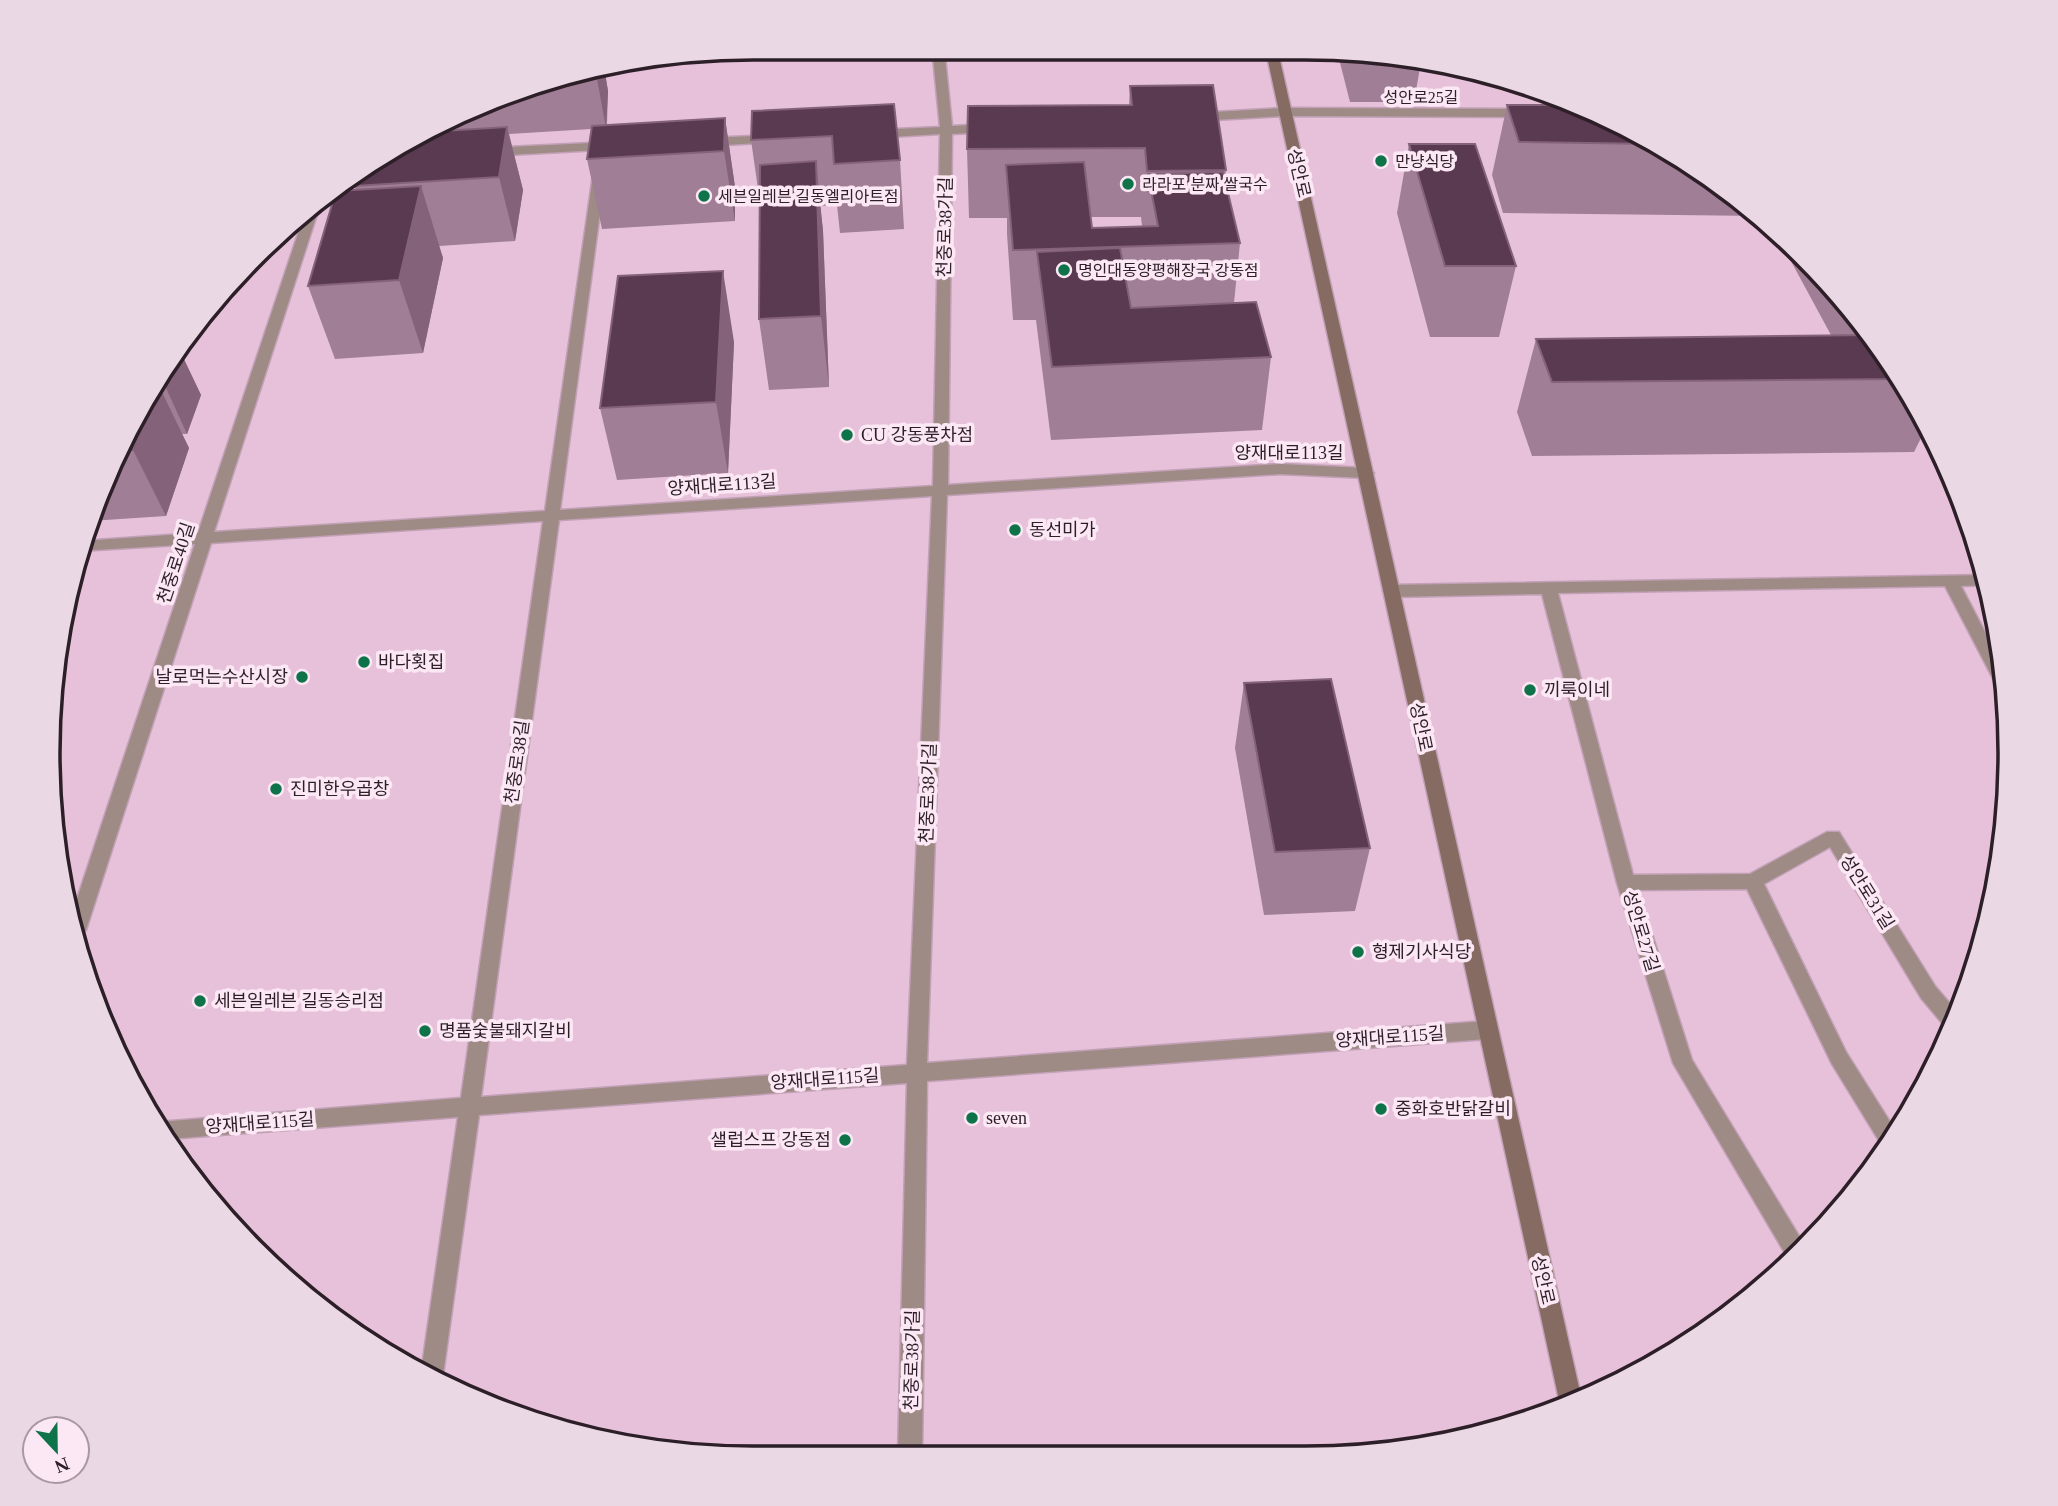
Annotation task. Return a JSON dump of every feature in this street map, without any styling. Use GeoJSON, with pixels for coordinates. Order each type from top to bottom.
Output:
{"type":"FeatureCollection","features":[{"type":"Feature","properties":{"kind":"main road","name":"성안로"},"geometry":{"type":"LineString","coordinates":[[1274,60],[1568,1395]]}},
{"type":"Feature","properties":{"kind":"street","name":"천중로38가길"},"geometry":{"type":"LineString","coordinates":[[910,1446],[917,1072],[940,491],[946,131],[940,60]]}},
{"type":"Feature","properties":{"kind":"street","name":"성안로25길"},"geometry":{"type":"LineString","coordinates":[[1177,118],[1285,112],[1546,113]]}},
{"type":"Feature","properties":{"kind":"street"},"geometry":{"type":"LineString","coordinates":[[864,135],[1001,128]]}},
{"type":"Feature","properties":{"kind":"street"},"geometry":{"type":"LineString","coordinates":[[699,142],[782,138]]}},
{"type":"Feature","properties":{"kind":"street"},"geometry":{"type":"LineString","coordinates":[[471,153],[630,145]]}},
{"type":"Feature","properties":{"kind":"street","name":"천중로38길"},"geometry":{"type":"LineString","coordinates":[[433,1368],[603,147]]}},
{"type":"Feature","properties":{"kind":"street","name":"천중로40길"},"geometry":{"type":"LineString","coordinates":[[80,918],[309,222]]}},
{"type":"Feature","properties":{"kind":"street","name":"양재대로113길"},"geometry":{"type":"LineString","coordinates":[[91,545],[1280,469],[1366,473]]}},
{"type":"Feature","properties":{"kind":"street"},"geometry":{"type":"LineString","coordinates":[[1391,591],[1976,580]]}},
{"type":"Feature","properties":{"kind":"street"},"geometry":{"type":"LineString","coordinates":[[1950,581],[1993,663]]}},
{"type":"Feature","properties":{"kind":"street","name":"성안로27길"},"geometry":{"type":"LineString","coordinates":[[1549,588],[1626,883],[1683,1063],[1792,1245]]}},
{"type":"Feature","properties":{"kind":"street","name":"성안로31길"},"geometry":{"type":"LineString","coordinates":[[1626,883],[1753,881],[1833,837],[1928,992],[1947,1015]]}},
{"type":"Feature","properties":{"kind":"street"},"geometry":{"type":"LineString","coordinates":[[1753,881],[1839,1058],[1885,1133]]}},
{"type":"Feature","properties":{"kind":"street","name":"양재대로115길"},"geometry":{"type":"LineString","coordinates":[[171,1129],[1488,1030]]}},
{"type":"Feature","properties":{"kind":"building"},"geometry":{"type":"Polygon","coordinates":[[[1213,85],[1226,170],[1147,171],[1145,148],[967,149],[968,106],[1132,105],[1130,86],[1213,85]]]}},
{"type":"Feature","properties":{"kind":"building"},"geometry":{"type":"Polygon","coordinates":[[[894,104],[900,160],[834,164],[832,136],[751,140],[752,111],[894,104]]]}},
{"type":"Feature","properties":{"kind":"building"},"geometry":{"type":"Polygon","coordinates":[[[1507,105],[1552,105],[1636,144],[1519,142],[1507,105]]]}},
{"type":"Feature","properties":{"kind":"building"},"geometry":{"type":"Polygon","coordinates":[[[725,118],[724,151],[587,159],[592,126],[725,118]]]}},
{"type":"Feature","properties":{"kind":"building"},"geometry":{"type":"Polygon","coordinates":[[[507,127],[499,177],[354,186],[406,152],[447,131],[507,127]]]}},
{"type":"Feature","properties":{"kind":"building"},"geometry":{"type":"Polygon","coordinates":[[[1409,144],[1475,144],[1516,266],[1445,266],[1409,144]]]}},
{"type":"Feature","properties":{"kind":"building"},"geometry":{"type":"Polygon","coordinates":[[[816,161],[821,316],[759,319],[760,165],[816,161]]]}},
{"type":"Feature","properties":{"kind":"building"},"geometry":{"type":"Polygon","coordinates":[[[1084,162],[1092,228],[1158,226],[1148,174],[1223,172],[1240,243],[1013,250],[1006,165],[1084,162]]]}},
{"type":"Feature","properties":{"kind":"building"},"geometry":{"type":"Polygon","coordinates":[[[421,186],[399,280],[308,286],[333,202],[348,190],[421,186]]]}},
{"type":"Feature","properties":{"kind":"building"},"geometry":{"type":"Polygon","coordinates":[[[1120,248],[1131,308],[1256,302],[1271,357],[1052,367],[1037,252],[1120,248]]]}},
{"type":"Feature","properties":{"kind":"building"},"geometry":{"type":"Polygon","coordinates":[[[723,271],[716,402],[600,408],[618,276],[723,271]]]}},
{"type":"Feature","properties":{"kind":"building"},"geometry":{"type":"Polygon","coordinates":[[[1858,335],[1889,379],[1552,382],[1536,339],[1858,335]]]}},
{"type":"Feature","properties":{"kind":"building"},"geometry":{"type":"Polygon","coordinates":[[[142,424],[133,450],[129,450],[142,424]]]}},
{"type":"Feature","properties":{"kind":"building"},"geometry":{"type":"Polygon","coordinates":[[[1331,679],[1370,848],[1275,852],[1244,683],[1331,679]]]}},
{"type":"Feature","properties":{"kind":"place","name":"만냥식당"},"geometry":{"type":"Point","coordinates":[1381,161]}},
{"type":"Feature","properties":{"kind":"place","name":"라라포 분짜 쌀국수"},"geometry":{"type":"Point","coordinates":[1128,184]}},
{"type":"Feature","properties":{"kind":"place","name":"세븐일레븐 길동엘리아트점"},"geometry":{"type":"Point","coordinates":[704,196]}},
{"type":"Feature","properties":{"kind":"place","name":"명인대동양평해장국 강동점"},"geometry":{"type":"Point","coordinates":[1064,270]}},
{"type":"Feature","properties":{"kind":"place","name":"CU 강동풍차점"},"geometry":{"type":"Point","coordinates":[847,435]}},
{"type":"Feature","properties":{"kind":"place","name":"동선미가"},"geometry":{"type":"Point","coordinates":[1015,530]}},
{"type":"Feature","properties":{"kind":"place","name":"바다횟집"},"geometry":{"type":"Point","coordinates":[364,662]}},
{"type":"Feature","properties":{"kind":"place","name":"날로먹는수산시장"},"geometry":{"type":"Point","coordinates":[302,677]}},
{"type":"Feature","properties":{"kind":"place","name":"끼룩이네"},"geometry":{"type":"Point","coordinates":[1530,690]}},
{"type":"Feature","properties":{"kind":"place","name":"진미한우곱창"},"geometry":{"type":"Point","coordinates":[276,789]}},
{"type":"Feature","properties":{"kind":"place","name":"형제기사식당"},"geometry":{"type":"Point","coordinates":[1358,952]}},
{"type":"Feature","properties":{"kind":"place","name":"세븐일레븐 길동승리점"},"geometry":{"type":"Point","coordinates":[200,1001]}},
{"type":"Feature","properties":{"kind":"place","name":"명품숯불돼지갈비"},"geometry":{"type":"Point","coordinates":[425,1031]}},
{"type":"Feature","properties":{"kind":"place","name":"중화호반닭갈비"},"geometry":{"type":"Point","coordinates":[1381,1109]}},
{"type":"Feature","properties":{"kind":"place","name":"seven"},"geometry":{"type":"Point","coordinates":[972,1118]}},
{"type":"Feature","properties":{"kind":"place","name":"샐럽스프 강동점"},"geometry":{"type":"Point","coordinates":[845,1140]}}]}
